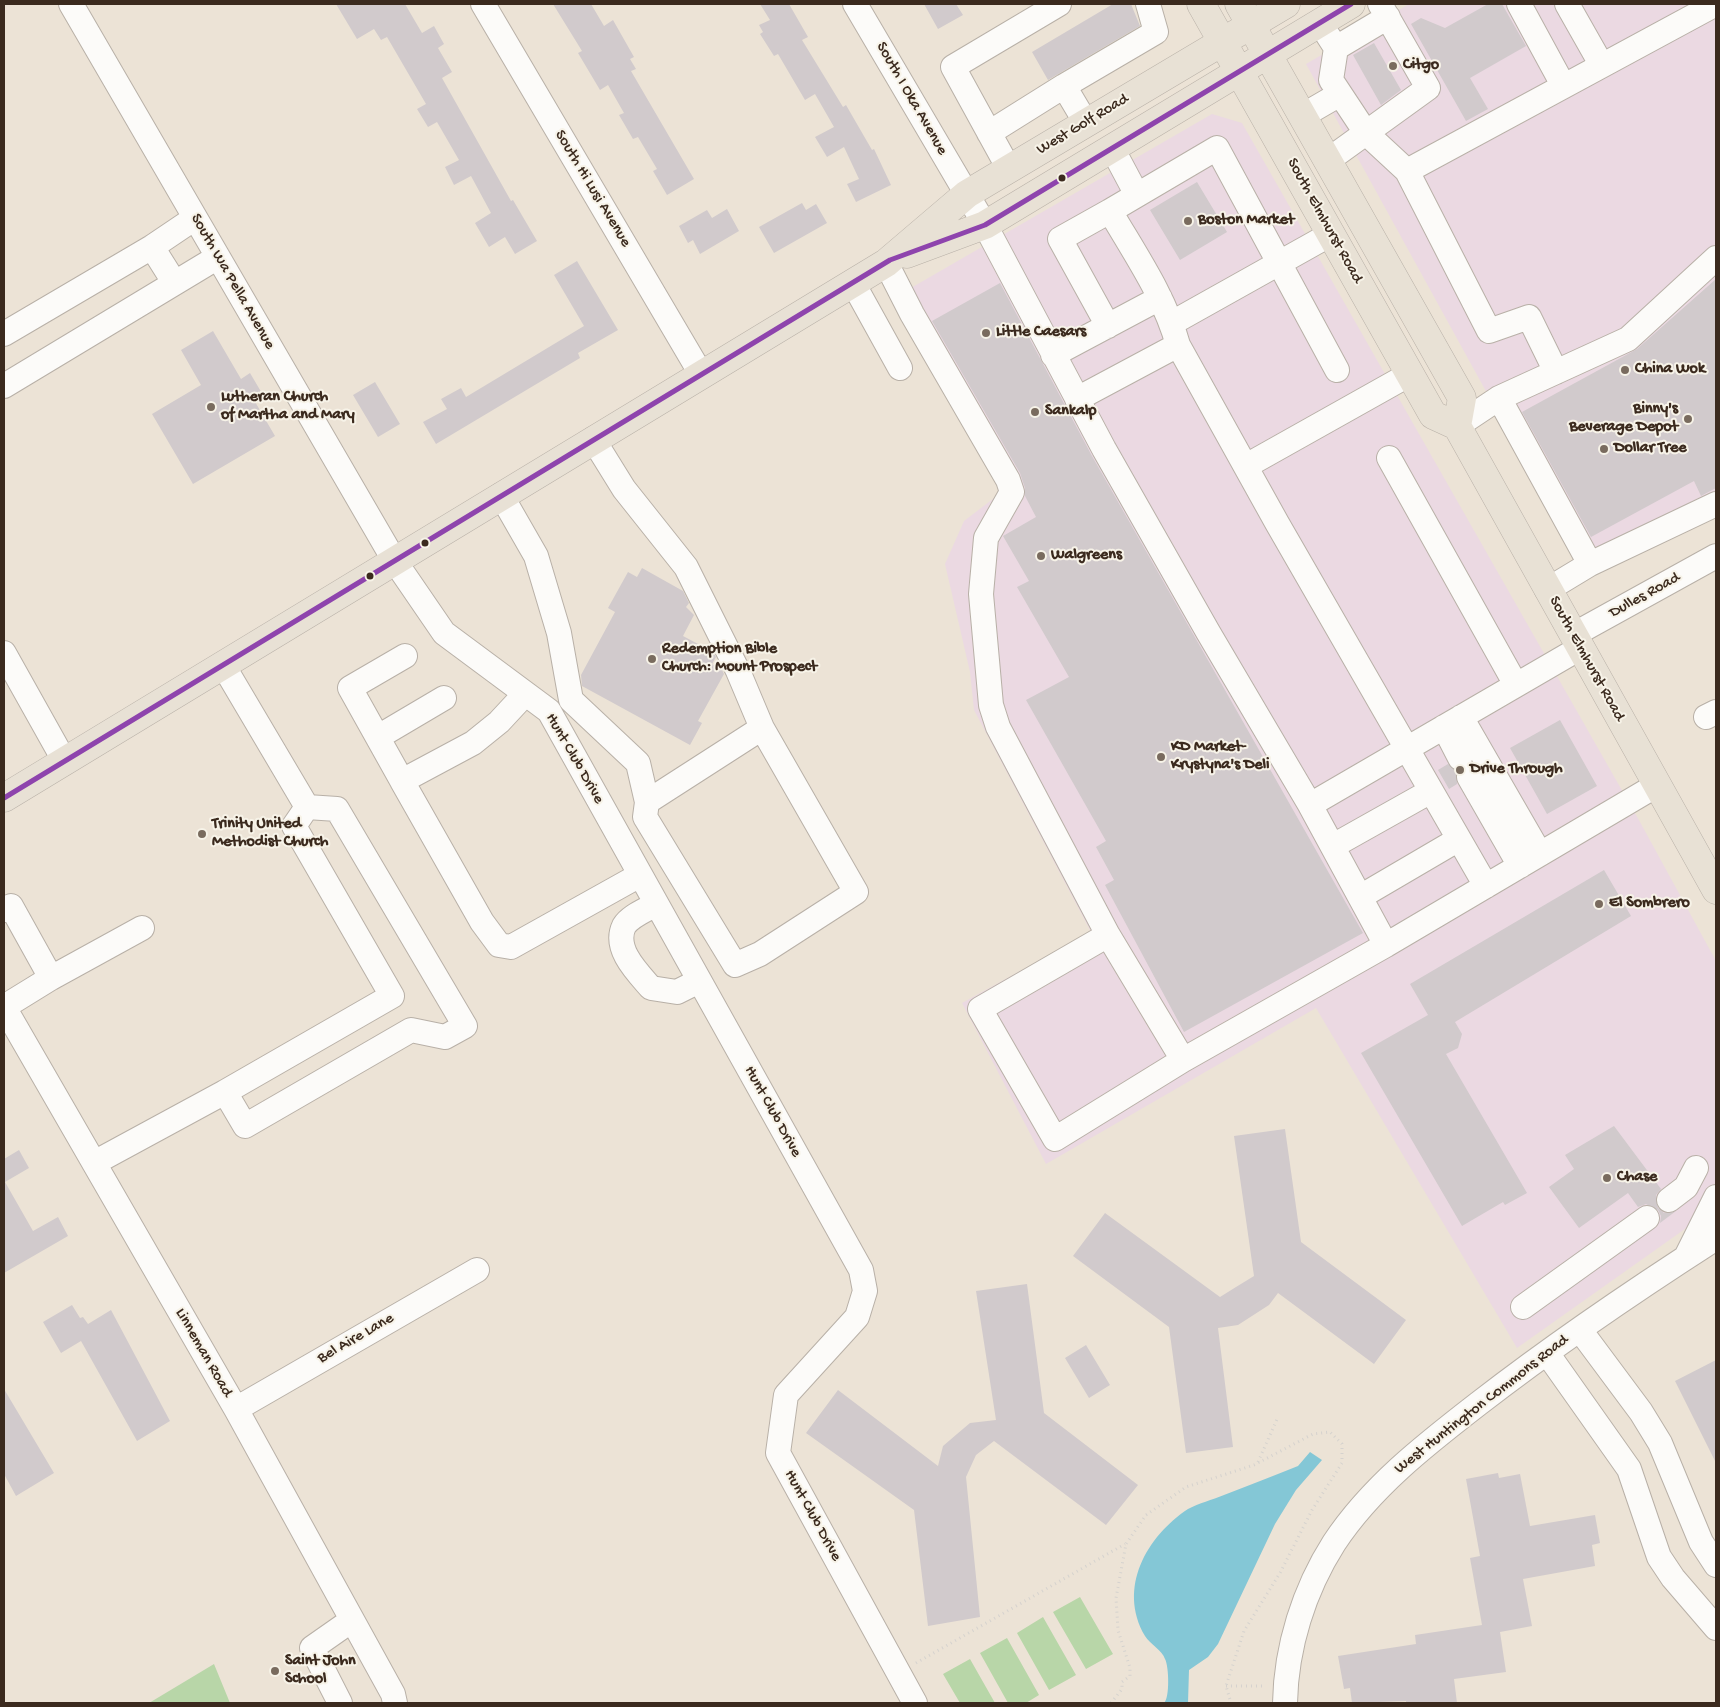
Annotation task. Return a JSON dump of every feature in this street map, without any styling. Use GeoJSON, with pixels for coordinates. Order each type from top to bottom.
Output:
{"type":"FeatureCollection","features":[{"type":"Feature","properties":{"kind":"main road","name":"South Elmhurst Road"},"geometry":{"type":"LineString","coordinates":[[1201,4],[1433,416],[1457,426],[1716,890]]}},
{"type":"Feature","properties":{"kind":"main road","name":"West Golf Road"},"geometry":{"type":"LineString","coordinates":[[4,798],[888,261],[967,194],[1223,42],[1245,14],[1286,4]]}},
{"type":"Feature","properties":{"kind":"main road","name":"West Golf Road"},"geometry":{"type":"LineString","coordinates":[[888,261],[984,225],[1351,4]]}},
{"type":"Feature","properties":{"kind":"main road","name":"South Elmhurst Road"},"geometry":{"type":"LineString","coordinates":[[1245,14],[1462,398],[1457,426]]}},
{"type":"Feature","properties":{"kind":"street","name":"South Wa Pella Avenue"},"geometry":{"type":"LineString","coordinates":[[71,4],[394,560]]}},
{"type":"Feature","properties":{"kind":"street","name":"South Hi Lusi Avenue"},"geometry":{"type":"LineString","coordinates":[[483,4],[701,374]]}},
{"type":"Feature","properties":{"kind":"street","name":"South I Oka Avenue"},"geometry":{"type":"LineString","coordinates":[[855,4],[967,194],[1053,355],[1208,632],[1310,805],[1386,944]]}},
{"type":"Feature","properties":{"kind":"street"},"geometry":{"type":"LineString","coordinates":[[1009,169],[953,67],[1059,4]]}},
{"type":"Feature","properties":{"kind":"street"},"geometry":{"type":"LineString","coordinates":[[989,133],[1156,32],[1148,4]]}},
{"type":"Feature","properties":{"kind":"street"},"geometry":{"type":"LineString","coordinates":[[1520,4],[1563,85]]}},
{"type":"Feature","properties":{"kind":"street"},"geometry":{"type":"LineString","coordinates":[[1567,4],[1601,64]]}},
{"type":"Feature","properties":{"kind":"street"},"geometry":{"type":"LineString","coordinates":[[1406,171],[1601,64],[1716,4]]}},
{"type":"Feature","properties":{"kind":"street"},"geometry":{"type":"LineString","coordinates":[[1328,161],[1428,88],[1384,10],[1336,48]]}},
{"type":"Feature","properties":{"kind":"street"},"geometry":{"type":"LineString","coordinates":[[1320,22],[1336,48],[1332,80],[1366,133],[1406,171],[1489,331],[1529,317],[1556,372]]}},
{"type":"Feature","properties":{"kind":"street"},"geometry":{"type":"LineString","coordinates":[[1064,86],[1086,123]]}},
{"type":"Feature","properties":{"kind":"street"},"geometry":{"type":"LineString","coordinates":[[1302,116],[1340,94]]}},
{"type":"Feature","properties":{"kind":"street"},"geometry":{"type":"LineString","coordinates":[[1112,148],[1137,195]]}},
{"type":"Feature","properties":{"kind":"street"},"geometry":{"type":"LineString","coordinates":[[1108,326],[1060,239],[1218,148],[1337,370]]}},
{"type":"Feature","properties":{"kind":"street"},"geometry":{"type":"LineString","coordinates":[[1110,211],[1160,298],[1175,334],[1246,466],[1486,886]]}},
{"type":"Feature","properties":{"kind":"street"},"geometry":{"type":"LineString","coordinates":[[4,334],[152,247],[195,218]]}},
{"type":"Feature","properties":{"kind":"street"},"geometry":{"type":"LineString","coordinates":[[1078,399],[1279,264],[1331,234]]}},
{"type":"Feature","properties":{"kind":"street"},"geometry":{"type":"LineString","coordinates":[[152,247],[174,282]]}},
{"type":"Feature","properties":{"kind":"street"},"geometry":{"type":"LineString","coordinates":[[4,386],[218,257]]}},
{"type":"Feature","properties":{"kind":"street"},"geometry":{"type":"LineString","coordinates":[[1457,426],[1499,398],[1628,339],[1716,258]]}},
{"type":"Feature","properties":{"kind":"street"},"geometry":{"type":"LineString","coordinates":[[888,261],[912,314],[1008,480],[1012,492],[986,538],[981,594],[991,705],[998,727],[1108,935],[1183,1060]]}},
{"type":"Feature","properties":{"kind":"street"},"geometry":{"type":"LineString","coordinates":[[852,283],[900,368]]}},
{"type":"Feature","properties":{"kind":"street"},"geometry":{"type":"LineString","coordinates":[[1053,355],[1160,298]]}},
{"type":"Feature","properties":{"kind":"street"},"geometry":{"type":"LineString","coordinates":[[1246,466],[1410,374]]}},
{"type":"Feature","properties":{"kind":"street"},"geometry":{"type":"LineString","coordinates":[[1499,398],[1590,564]]}},
{"type":"Feature","properties":{"kind":"street"},"geometry":{"type":"LineString","coordinates":[[501,495],[536,556],[558,633],[571,700],[638,763],[647,802],[645,817],[735,965],[760,954],[856,892],[762,728],[738,671],[686,567],[624,489],[593,439]]}},
{"type":"Feature","properties":{"kind":"street"},"geometry":{"type":"LineString","coordinates":[[1389,458],[1516,685]]}},
{"type":"Feature","properties":{"kind":"street"},"geometry":{"type":"LineString","coordinates":[[1547,590],[1590,564],[1716,504]]}},
{"type":"Feature","properties":{"kind":"street","name":"Dulles Road"},"geometry":{"type":"LineString","coordinates":[[1310,805],[1516,685],[1576,642],[1716,556]]}},
{"type":"Feature","properties":{"kind":"street","name":"Hunt Club Drive"},"geometry":{"type":"LineString","coordinates":[[394,560],[444,634],[549,712],[861,1270],[865,1291],[857,1317],[786,1395],[778,1454],[915,1703]]}},
{"type":"Feature","properties":{"kind":"street"},"geometry":{"type":"LineString","coordinates":[[4,653],[65,762]]}},
{"type":"Feature","properties":{"kind":"street"},"geometry":{"type":"LineString","coordinates":[[406,656],[350,688],[482,922],[500,945],[511,947],[640,875]]}},
{"type":"Feature","properties":{"kind":"street"},"geometry":{"type":"LineString","coordinates":[[224,665],[308,807]]}},
{"type":"Feature","properties":{"kind":"street"},"geometry":{"type":"LineString","coordinates":[[402,782],[473,743],[500,722],[525,694]]}},
{"type":"Feature","properties":{"kind":"street"},"geometry":{"type":"LineString","coordinates":[[378,737],[444,698]]}},
{"type":"Feature","properties":{"kind":"street"},"geometry":{"type":"LineString","coordinates":[[1452,722],[1540,854]]}},
{"type":"Feature","properties":{"kind":"street"},"geometry":{"type":"LineString","coordinates":[[1452,722],[1465,767],[1520,866]]}},
{"type":"Feature","properties":{"kind":"street"},"geometry":{"type":"LineString","coordinates":[[647,802],[762,728]]}},
{"type":"Feature","properties":{"kind":"street"},"geometry":{"type":"LineString","coordinates":[[1108,935],[980,1009],[1055,1139],[1183,1060],[1486,886],[1657,785]]}},
{"type":"Feature","properties":{"kind":"street"},"geometry":{"type":"LineString","coordinates":[[1333,846],[1431,790]]}},
{"type":"Feature","properties":{"kind":"street"},"geometry":{"type":"LineString","coordinates":[[308,807],[294,826],[411,1030]]}},
{"type":"Feature","properties":{"kind":"street"},"geometry":{"type":"LineString","coordinates":[[225,1092],[245,1126],[411,1030],[445,1037],[464,1026],[337,810],[308,807]]}},
{"type":"Feature","properties":{"kind":"street"},"geometry":{"type":"LineString","coordinates":[[1360,897],[1459,839]]}},
{"type":"Feature","properties":{"kind":"street"},"geometry":{"type":"LineString","coordinates":[[656,904],[631,918],[624,926],[622,937],[628,960],[651,988],[677,992],[699,981]]}},
{"type":"Feature","properties":{"kind":"street"},"geometry":{"type":"LineString","coordinates":[[4,910],[11,906],[51,978]]}},
{"type":"Feature","properties":{"kind":"street"},"geometry":{"type":"LineString","coordinates":[[4,1007],[51,978],[142,928]]}},
{"type":"Feature","properties":{"kind":"street"},"geometry":{"type":"LineString","coordinates":[[94,1163],[225,1092],[392,996]]}},
{"type":"Feature","properties":{"kind":"street","name":"Linneman Road"},"geometry":{"type":"LineString","coordinates":[[4,1007],[236,1409],[393,1694],[395,1703]]}},
{"type":"Feature","properties":{"kind":"street"},"geometry":{"type":"LineString","coordinates":[[1669,1200],[1686,1187],[1696,1168]]}},
{"type":"Feature","properties":{"kind":"street","name":"West Huntington Commons Road"},"geometry":{"type":"LineString","coordinates":[[1686,1257],[1716,1197]]}},
{"type":"Feature","properties":{"kind":"street"},"geometry":{"type":"LineString","coordinates":[[1523,1307],[1647,1218]]}},
{"type":"Feature","properties":{"kind":"street","name":"West Huntington Commons Road"},"geometry":{"type":"LineString","coordinates":[[1286,1694],[1292,1647],[1302,1606],[1334,1543],[1381,1484],[1446,1429],[1547,1353],[1716,1238]]}},
{"type":"Feature","properties":{"kind":"street","name":"Bel Aire Lane"},"geometry":{"type":"LineString","coordinates":[[236,1409],[476,1270]]}},
{"type":"Feature","properties":{"kind":"street"},"geometry":{"type":"LineString","coordinates":[[1580,1330],[1642,1412],[1660,1443],[1714,1558]]}},
{"type":"Feature","properties":{"kind":"street"},"geometry":{"type":"LineString","coordinates":[[1547,1353],[1629,1469],[1660,1557],[1673,1578],[1716,1628]]}},
{"type":"Feature","properties":{"kind":"street"},"geometry":{"type":"LineString","coordinates":[[340,1703],[312,1648],[352,1620]]}},
{"type":"Feature","properties":{"kind":"path"},"geometry":{"type":"LineString","coordinates":[[1257,1463],[1278,1417]]}},
{"type":"Feature","properties":{"kind":"path"},"geometry":{"type":"LineString","coordinates":[[1110,1703],[1122,1689],[1122,1682],[1130,1676],[1130,1668],[1118,1630],[1116,1598],[1126,1544],[1146,1515],[1186,1487],[1257,1463],[1312,1434],[1330,1432],[1342,1444],[1342,1463],[1312,1510],[1280,1573],[1244,1631],[1226,1686],[1231,1703]]}},
{"type":"Feature","properties":{"kind":"path"},"geometry":{"type":"LineString","coordinates":[[899,1673],[1126,1544]]}},
{"type":"Feature","properties":{"kind":"path"},"geometry":{"type":"LineString","coordinates":[[1226,1686],[1286,1694]]}},
{"type":"Feature","properties":{"kind":"shaded area"},"geometry":{"type":"Polygon","coordinates":[[[1409,4],[1716,4],[1716,498],[1581,564],[1306,64],[1409,4]]]}},
{"type":"Feature","properties":{"kind":"shaded area"},"geometry":{"type":"Polygon","coordinates":[[[1212,114],[1242,123],[1640,822],[1716,961],[1716,1207],[1517,1348],[1316,1008],[1046,1164],[962,1003],[1091,932],[974,710],[970,672],[945,564],[964,521],[1006,489],[904,292],[1212,114]]]}},
{"type":"Feature","properties":{"kind":"green space"},"geometry":{"type":"Polygon","coordinates":[[[1080,1597],[1113,1654],[1086,1669],[1053,1612],[1080,1597]]]}},
{"type":"Feature","properties":{"kind":"green space"},"geometry":{"type":"Polygon","coordinates":[[[1043,1617],[1076,1675],[1049,1690],[1017,1633],[1043,1617]]]}},
{"type":"Feature","properties":{"kind":"green space"},"geometry":{"type":"Polygon","coordinates":[[[1007,1638],[1039,1695],[1026,1703],[1008,1703],[980,1653],[1007,1638]]]}},
{"type":"Feature","properties":{"kind":"green space"},"geometry":{"type":"Polygon","coordinates":[[[970,1659],[995,1703],[960,1703],[943,1674],[970,1659]]]}},
{"type":"Feature","properties":{"kind":"green space"},"geometry":{"type":"Polygon","coordinates":[[[214,1664],[230,1703],[149,1703],[214,1664]]]}},
{"type":"Feature","properties":{"kind":"water"},"geometry":{"type":"Polygon","coordinates":[[[1310,1452],[1322,1460],[1296,1490],[1275,1524],[1218,1644],[1208,1657],[1189,1670],[1188,1703],[1164,1703],[1168,1689],[1166,1663],[1161,1653],[1145,1636],[1137,1618],[1134,1600],[1135,1582],[1149,1548],[1173,1520],[1188,1509],[1298,1466],[1310,1452]]]}},
{"type":"Feature","properties":{"kind":"building"},"geometry":{"type":"Polygon","coordinates":[[[336,4],[405,4],[422,33],[434,26],[444,44],[438,48],[452,72],[442,78],[511,201],[513,200],[537,241],[515,254],[505,237],[489,247],[475,223],[491,213],[471,176],[454,185],[445,167],[459,160],[437,122],[428,127],[417,109],[426,104],[387,37],[381,40],[374,29],[357,39],[336,4]]]}},
{"type":"Feature","properties":{"kind":"building"},"geometry":{"type":"Polygon","coordinates":[[[553,4],[591,4],[604,26],[613,20],[634,57],[630,59],[636,69],[631,71],[694,179],[667,195],[653,171],[657,169],[638,137],[633,139],[619,115],[624,113],[608,85],[600,90],[578,53],[582,51],[553,4]]]}},
{"type":"Feature","properties":{"kind":"building"},"geometry":{"type":"Polygon","coordinates":[[[760,4],[789,4],[808,37],[802,40],[843,107],[846,105],[872,150],[874,149],[891,185],[856,202],[847,184],[859,179],[844,147],[827,157],[815,137],[834,127],[815,94],[805,100],[778,54],[774,56],[760,34],[763,32],[759,25],[770,20],[760,4]]]}},
{"type":"Feature","properties":{"kind":"building"},"geometry":{"type":"Polygon","coordinates":[[[924,4],[956,4],[963,15],[938,29],[924,4]]]}},
{"type":"Feature","properties":{"kind":"building"},"geometry":{"type":"Polygon","coordinates":[[[1113,4],[1131,4],[1140,26],[1048,80],[1032,52],[1113,4]]]}},
{"type":"Feature","properties":{"kind":"building"},"geometry":{"type":"Polygon","coordinates":[[[1488,4],[1502,4],[1526,46],[1470,78],[1488,109],[1466,121],[1411,24],[1421,18],[1445,28],[1488,4]]]}},
{"type":"Feature","properties":{"kind":"building","name":"Citgo"},"geometry":{"type":"Polygon","coordinates":[[[1374,43],[1401,90],[1381,105],[1353,55],[1374,43]]]}},
{"type":"Feature","properties":{"kind":"building","name":"Boston Market"},"geometry":{"type":"Polygon","coordinates":[[[1197,182],[1227,232],[1180,260],[1150,210],[1197,182]]]}},
{"type":"Feature","properties":{"kind":"building"},"geometry":{"type":"Polygon","coordinates":[[[802,203],[806,210],[816,204],[827,223],[774,253],[759,227],[802,203]]]}},
{"type":"Feature","properties":{"kind":"building"},"geometry":{"type":"Polygon","coordinates":[[[727,209],[739,231],[700,254],[693,240],[688,243],[679,226],[707,210],[712,218],[727,209]]]}},
{"type":"Feature","properties":{"kind":"building"},"geometry":{"type":"Polygon","coordinates":[[[577,261],[618,330],[578,353],[580,358],[436,444],[423,422],[447,409],[441,399],[461,388],[466,397],[584,326],[554,275],[577,261]]]}},
{"type":"Feature","properties":{"kind":"building","name":"Dollar Tree"},"geometry":{"type":"Polygon","coordinates":[[[1716,279],[1716,488],[1701,496],[1694,481],[1591,537],[1522,412],[1637,349],[1716,279]]]}},
{"type":"Feature","properties":{"kind":"building"},"geometry":{"type":"Polygon","coordinates":[[[1000,283],[1092,456],[1363,933],[1184,1032],[1105,885],[1114,880],[1096,847],[1106,841],[1026,700],[1069,677],[1017,587],[1029,581],[1003,536],[1036,517],[1025,496],[1025,488],[1020,473],[932,321],[1000,283]]]}},
{"type":"Feature","properties":{"kind":"building","name":"Lutheran Church of Martha and Mary"},"geometry":{"type":"Polygon","coordinates":[[[213,331],[241,379],[250,373],[263,395],[254,400],[275,436],[193,484],[152,414],[201,385],[181,350],[213,331]]]}},
{"type":"Feature","properties":{"kind":"building"},"geometry":{"type":"Polygon","coordinates":[[[375,382],[400,424],[378,437],[353,395],[375,382]]]}},
{"type":"Feature","properties":{"kind":"building","name":"Redemption Bible Church: Mount Prospect"},"geometry":{"type":"Polygon","coordinates":[[[642,568],[683,591],[689,603],[686,607],[694,615],[683,636],[713,652],[716,657],[712,664],[722,670],[724,674],[698,721],[702,723],[690,745],[582,686],[581,675],[615,612],[608,608],[628,572],[637,577],[642,568]]]}},
{"type":"Feature","properties":{"kind":"building"},"geometry":{"type":"Polygon","coordinates":[[[1560,720],[1597,786],[1547,814],[1510,748],[1560,720]]]}},
{"type":"Feature","properties":{"kind":"building"},"geometry":{"type":"Polygon","coordinates":[[[1448,764],[1457,771],[1457,784],[1449,789],[1438,770],[1448,764]]]}},
{"type":"Feature","properties":{"kind":"building"},"geometry":{"type":"Polygon","coordinates":[[[1604,870],[1631,916],[1455,1022],[1462,1034],[1458,1048],[1446,1054],[1527,1193],[1505,1205],[1503,1202],[1462,1226],[1361,1053],[1428,1015],[1410,984],[1604,870]]]}},
{"type":"Feature","properties":{"kind":"building","name":"Chase"},"geometry":{"type":"Polygon","coordinates":[[[1614,1126],[1661,1189],[1656,1195],[1658,1208],[1664,1213],[1676,1211],[1660,1223],[1661,1216],[1658,1210],[1646,1204],[1638,1207],[1628,1193],[1579,1228],[1549,1187],[1574,1169],[1565,1155],[1614,1126]]]}},
{"type":"Feature","properties":{"kind":"building"},"geometry":{"type":"Polygon","coordinates":[[[1285,1129],[1301,1242],[1406,1320],[1374,1364],[1278,1293],[1269,1305],[1238,1325],[1218,1328],[1233,1447],[1186,1453],[1169,1327],[1073,1256],[1105,1213],[1220,1297],[1254,1276],[1234,1136],[1285,1129]]]}},
{"type":"Feature","properties":{"kind":"building"},"geometry":{"type":"Polygon","coordinates":[[[19,1150],[29,1168],[5,1182],[33,1231],[58,1217],[68,1236],[4,1273],[4,1159],[19,1150]]]}},
{"type":"Feature","properties":{"kind":"building"},"geometry":{"type":"Polygon","coordinates":[[[1027,1284],[1044,1413],[1138,1485],[1106,1525],[994,1441],[976,1455],[966,1477],[980,1617],[928,1626],[914,1510],[806,1433],[838,1390],[938,1466],[943,1446],[970,1423],[996,1420],[976,1291],[1027,1284]]]}},
{"type":"Feature","properties":{"kind":"building"},"geometry":{"type":"Polygon","coordinates":[[[72,1305],[80,1318],[83,1317],[88,1324],[111,1310],[170,1421],[137,1441],[81,1341],[61,1353],[43,1322],[72,1305]]]}},
{"type":"Feature","properties":{"kind":"building"},"geometry":{"type":"Polygon","coordinates":[[[1086,1345],[1110,1385],[1089,1398],[1065,1358],[1086,1345]]]}},
{"type":"Feature","properties":{"kind":"building"},"geometry":{"type":"Polygon","coordinates":[[[1716,1360],[1716,1463],[1675,1381],[1716,1360]]]}},
{"type":"Feature","properties":{"kind":"building"},"geometry":{"type":"Polygon","coordinates":[[[4,1389],[54,1473],[16,1496],[4,1474],[4,1389]]]}},
{"type":"Feature","properties":{"kind":"building"},"geometry":{"type":"Polygon","coordinates":[[[1498,1473],[1499,1478],[1520,1474],[1530,1526],[1595,1515],[1600,1543],[1592,1545],[1595,1566],[1523,1579],[1532,1626],[1500,1632],[1506,1672],[1454,1679],[1457,1703],[1406,1703],[1406,1701],[1352,1703],[1350,1688],[1344,1689],[1338,1656],[1416,1644],[1415,1635],[1482,1625],[1470,1558],[1480,1556],[1466,1479],[1498,1473]]]}},
{"type":"Feature","properties":{"kind":"transit line"},"geometry":{"type":"LineString","coordinates":[[4,798],[890,260],[985,225],[1351,4]]}},
{"type":"Feature","properties":{"kind":"place","name":"Citgo"},"geometry":{"type":"Point","coordinates":[1393,66]}},
{"type":"Feature","properties":{"kind":"place","name":"Boston Market"},"geometry":{"type":"Point","coordinates":[1188,221]}},
{"type":"Feature","properties":{"kind":"place","name":"Little Caesars"},"geometry":{"type":"Point","coordinates":[986,333]}},
{"type":"Feature","properties":{"kind":"place","name":"China Wok"},"geometry":{"type":"Point","coordinates":[1625,370]}},
{"type":"Feature","properties":{"kind":"place","name":"Lutheran Church of Martha and Mary"},"geometry":{"type":"Point","coordinates":[211,407]}},
{"type":"Feature","properties":{"kind":"place","name":"Sankalp"},"geometry":{"type":"Point","coordinates":[1035,412]}},
{"type":"Feature","properties":{"kind":"place","name":"Binny's Beverage Depot"},"geometry":{"type":"Point","coordinates":[1688,419]}},
{"type":"Feature","properties":{"kind":"place","name":"Dollar Tree"},"geometry":{"type":"Point","coordinates":[1604,449]}},
{"type":"Feature","properties":{"kind":"place","name":"Walgreens"},"geometry":{"type":"Point","coordinates":[1041,556]}},
{"type":"Feature","properties":{"kind":"place","name":"Redemption Bible Church: Mount Prospect"},"geometry":{"type":"Point","coordinates":[652,659]}},
{"type":"Feature","properties":{"kind":"place","name":"KD Market- Krystyna's Deli"},"geometry":{"type":"Point","coordinates":[1161,757]}},
{"type":"Feature","properties":{"kind":"place","name":"Drive Through"},"geometry":{"type":"Point","coordinates":[1460,770]}},
{"type":"Feature","properties":{"kind":"place","name":"Trinity United Methodist Church"},"geometry":{"type":"Point","coordinates":[202,834]}},
{"type":"Feature","properties":{"kind":"place","name":"El Sombrero"},"geometry":{"type":"Point","coordinates":[1599,904]}},
{"type":"Feature","properties":{"kind":"place","name":"Chase"},"geometry":{"type":"Point","coordinates":[1607,1178]}},
{"type":"Feature","properties":{"kind":"place","name":"Saint John School"},"geometry":{"type":"Point","coordinates":[275,1671]}}]}
